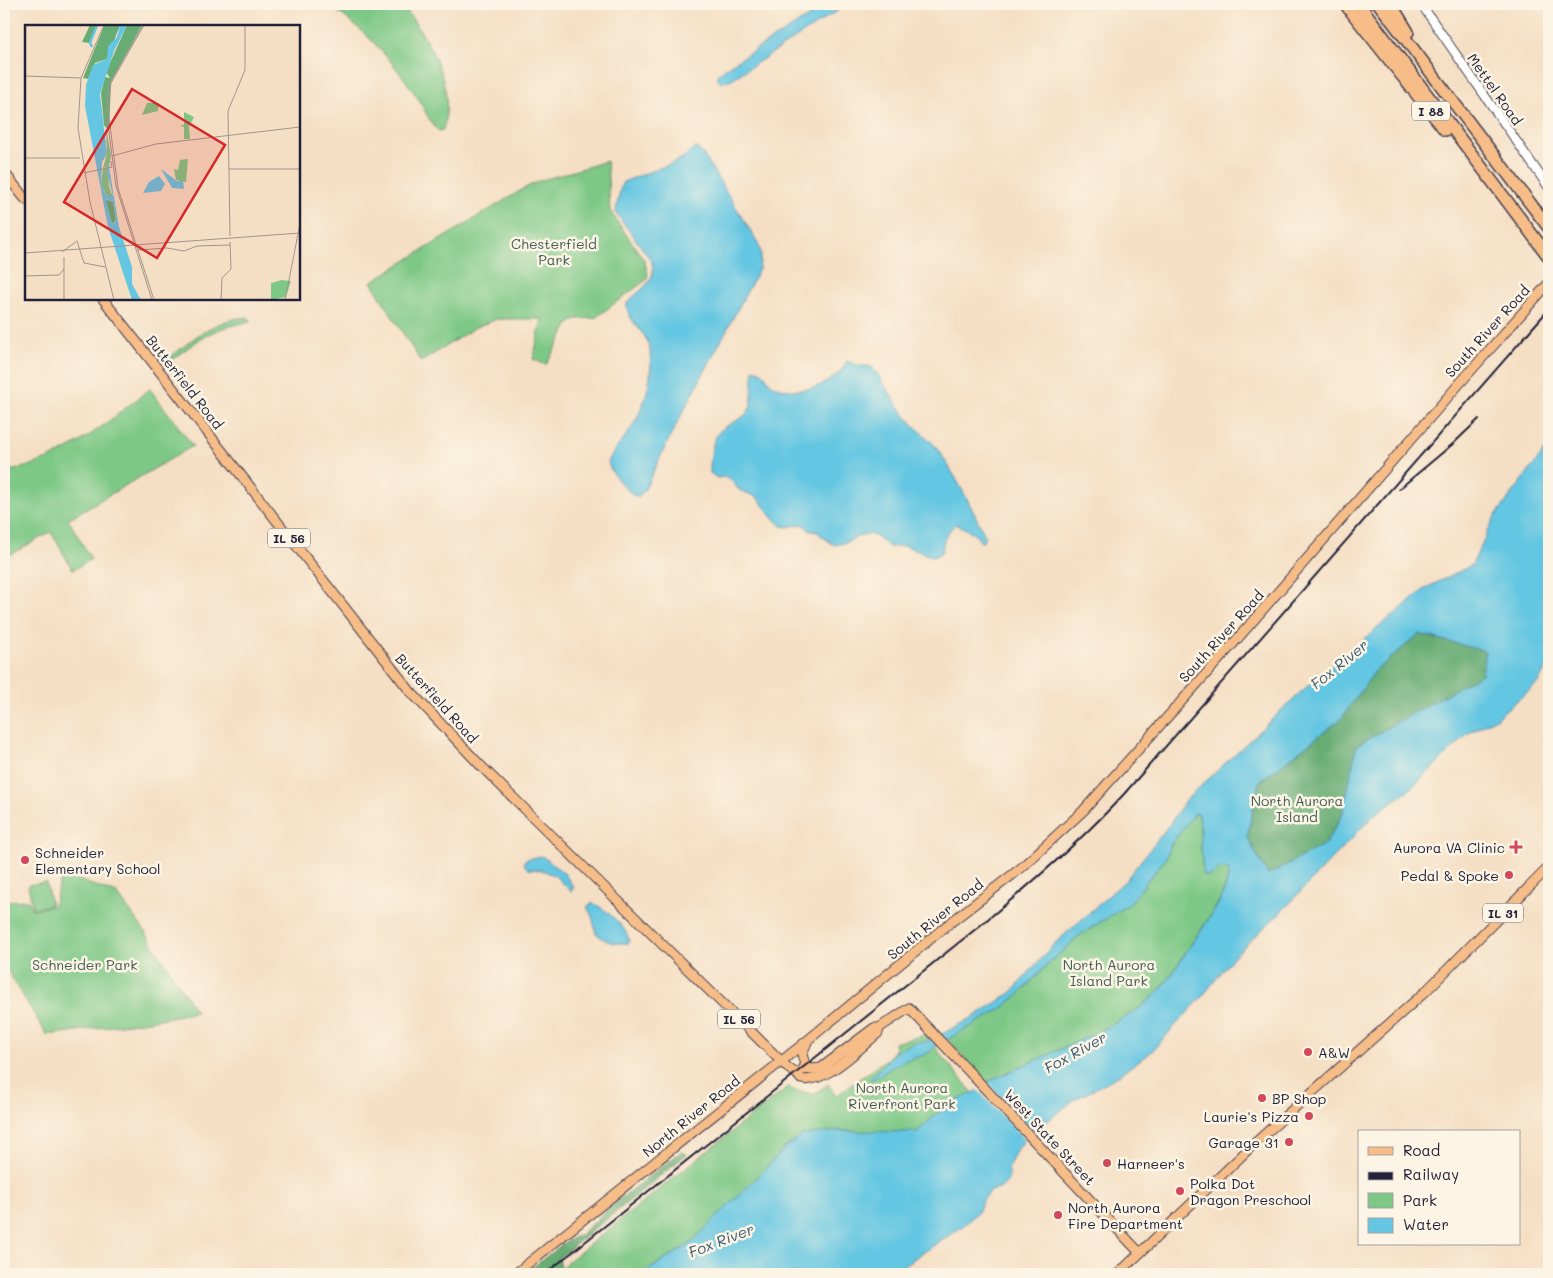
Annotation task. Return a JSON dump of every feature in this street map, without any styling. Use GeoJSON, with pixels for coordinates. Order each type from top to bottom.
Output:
{"type":"FeatureCollection","features":[{"type":"Feature","properties":{"kind":"highway","name":"I 88"},"geometry":{"type":"LineString","coordinates":[[1345,4],[1508,212],[1518,214]]}},
{"type":"Feature","properties":{"kind":"highway","name":"I 88"},"geometry":{"type":"LineString","coordinates":[[1359,4],[1549,257]]}},
{"type":"Feature","properties":{"kind":"highway","name":"I 88"},"geometry":{"type":"LineString","coordinates":[[1379,4],[1548,227]]}},
{"type":"Feature","properties":{"kind":"highway","name":"I 88"},"geometry":{"type":"LineString","coordinates":[[1391,4],[1412,39],[1417,54]]}},
{"type":"Feature","properties":{"kind":"main road"},"geometry":{"type":"LineString","coordinates":[[4,172],[25,199]]}},
{"type":"Feature","properties":{"kind":"main road","name":"South River Road"},"geometry":{"type":"LineString","coordinates":[[884,978],[946,926],[1021,868],[1104,790],[1549,283]]}},
{"type":"Feature","properties":{"kind":"main road","name":"Butterfield Road"},"geometry":{"type":"LineString","coordinates":[[104,300],[410,691],[474,759],[797,1074]]}},
{"type":"Feature","properties":{"kind":"main road","name":"IL 31"},"geometry":{"type":"LineString","coordinates":[[1118,1274],[1256,1142],[1418,999],[1549,867]]}},
{"type":"Feature","properties":{"kind":"main road","name":"North River Road"},"geometry":{"type":"LineString","coordinates":[[515,1274],[884,978]]}},
{"type":"Feature","properties":{"kind":"main road","name":"West State Street"},"geometry":{"type":"LineString","coordinates":[[879,1028],[909,1008],[1140,1253]]}},
{"type":"Feature","properties":{"kind":"main road"},"geometry":{"type":"LineString","coordinates":[[874,1028],[879,1028],[878,1033],[823,1076],[807,1080],[801,1079],[797,1074],[802,1070],[821,1068],[874,1028]]}},
{"type":"Feature","properties":{"kind":"main road"},"geometry":{"type":"LineString","coordinates":[[808,1040],[802,1054],[805,1065],[811,1070]]}},
{"type":"Feature","properties":{"kind":"street","name":"Mettel Road"},"geometry":{"type":"LineString","coordinates":[[1421,4],[1437,30],[1549,188]]}},
{"type":"Feature","properties":{"kind":"green space"},"geometry":{"type":"Polygon","coordinates":[[[326,4],[402,4],[430,47],[443,79],[446,113],[443,130],[439,131],[432,123],[416,95],[376,45],[340,13],[326,4]]]}},
{"type":"Feature","properties":{"kind":"green space","name":"Chesterfield Park"},"geometry":{"type":"Polygon","coordinates":[[[607,161],[610,211],[644,260],[648,274],[646,280],[595,318],[576,319],[569,324],[546,365],[533,359],[542,319],[497,319],[474,328],[421,362],[371,282],[523,189],[539,181],[607,161]]]}},
{"type":"Feature","properties":{"kind":"green space"},"geometry":{"type":"Polygon","coordinates":[[[248,317],[251,320],[250,322],[215,331],[198,340],[170,361],[165,362],[190,341],[213,326],[230,320],[248,317]]]}},
{"type":"Feature","properties":{"kind":"green space"},"geometry":{"type":"Polygon","coordinates":[[[150,389],[193,446],[68,519],[91,559],[73,570],[51,532],[4,558],[4,472],[27,467],[65,450],[99,429],[150,389]]]}},
{"type":"Feature","properties":{"kind":"green space","name":"North Aurora Island"},"geometry":{"type":"Polygon","coordinates":[[[1419,634],[1485,651],[1483,674],[1357,745],[1342,816],[1325,844],[1268,875],[1247,837],[1259,782],[1341,719],[1375,671],[1419,634]]]}},
{"type":"Feature","properties":{"kind":"green space","name":"North Aurora Island Park"},"geometry":{"type":"Polygon","coordinates":[[[1195,813],[1199,814],[1203,875],[1210,876],[1224,868],[1229,871],[1220,900],[1166,982],[1143,1005],[1102,1030],[987,1082],[947,1039],[1000,1010],[1080,935],[1129,904],[1165,859],[1171,844],[1195,813]]]}},
{"type":"Feature","properties":{"kind":"green space","name":"Schneider Park"},"geometry":{"type":"Polygon","coordinates":[[[62,874],[117,894],[144,930],[196,1012],[150,1021],[47,1035],[4,965],[4,901],[28,900],[32,909],[53,906],[62,874]]]}},
{"type":"Feature","properties":{"kind":"green space"},"geometry":{"type":"Polygon","coordinates":[[[46,882],[51,905],[33,909],[28,885],[46,882]]]}},
{"type":"Feature","properties":{"kind":"green space","name":"North Aurora Riverfront Park"},"geometry":{"type":"Polygon","coordinates":[[[925,1035],[973,1093],[925,1125],[917,1133],[837,1131],[783,1149],[690,1244],[642,1274],[560,1274],[560,1268],[788,1087],[813,1095],[828,1084],[836,1096],[888,1058],[895,1050],[894,1043],[925,1035]]]}},
{"type":"Feature","properties":{"kind":"green space"},"geometry":{"type":"Polygon","coordinates":[[[681,1152],[687,1154],[559,1258],[560,1274],[524,1274],[565,1242],[581,1234],[613,1204],[681,1152]]]}},
{"type":"Feature","properties":{"kind":"water"},"geometry":{"type":"Polygon","coordinates":[[[829,4],[848,4],[732,79],[721,83],[717,79],[717,75],[724,69],[829,4]]]}},
{"type":"Feature","properties":{"kind":"water"},"geometry":{"type":"Polygon","coordinates":[[[695,148],[703,154],[758,243],[761,254],[759,269],[672,433],[644,491],[638,497],[620,482],[608,462],[637,418],[648,386],[651,363],[648,343],[631,319],[627,303],[651,279],[653,267],[651,260],[616,213],[617,206],[623,182],[681,159],[695,148]]]}},
{"type":"Feature","properties":{"kind":"water"},"geometry":{"type":"Polygon","coordinates":[[[847,361],[857,365],[872,367],[906,416],[938,450],[959,484],[985,536],[982,543],[974,533],[956,524],[946,536],[942,552],[934,557],[906,546],[889,547],[880,539],[867,534],[834,545],[817,532],[809,530],[803,524],[787,527],[781,526],[757,497],[739,490],[732,481],[724,477],[717,478],[710,473],[712,448],[717,435],[724,427],[744,416],[750,408],[754,369],[765,375],[775,386],[795,390],[816,387],[835,377],[847,361]]]}},
{"type":"Feature","properties":{"kind":"water","name":"Fox River"},"geometry":{"type":"Polygon","coordinates":[[[1549,445],[1549,663],[1538,683],[1496,718],[1469,733],[1409,790],[1375,814],[1283,910],[1234,956],[1202,997],[1150,1053],[1116,1077],[1074,1100],[1026,1138],[1016,1151],[1008,1168],[1009,1178],[1006,1183],[998,1190],[997,1188],[989,1192],[982,1201],[979,1211],[963,1226],[891,1274],[642,1274],[690,1244],[783,1149],[803,1135],[837,1131],[917,1132],[937,1114],[954,1102],[975,1092],[987,1082],[1102,1030],[1130,1014],[1149,1000],[1171,976],[1210,917],[1220,900],[1227,881],[1229,871],[1224,868],[1210,876],[1203,876],[1199,814],[1195,813],[1171,844],[1165,859],[1129,904],[1080,935],[1000,1010],[934,1047],[928,1053],[902,1062],[870,1079],[896,1051],[916,1042],[925,1042],[942,1034],[977,1015],[1012,992],[1053,945],[1125,881],[1169,825],[1185,801],[1303,690],[1426,588],[1472,565],[1494,518],[1549,445]],[[1419,634],[1375,671],[1341,719],[1259,782],[1247,837],[1268,875],[1325,844],[1342,816],[1357,745],[1482,674],[1485,651],[1419,634]]]}},
{"type":"Feature","properties":{"kind":"water"},"geometry":{"type":"Polygon","coordinates":[[[542,856],[565,874],[574,888],[571,891],[554,875],[542,870],[528,869],[525,866],[524,861],[527,859],[542,856]]]}},
{"type":"Feature","properties":{"kind":"water"},"geometry":{"type":"Polygon","coordinates":[[[593,903],[610,914],[621,926],[626,932],[629,943],[611,942],[603,939],[596,933],[592,916],[587,907],[593,903]]]}},
{"type":"Feature","properties":{"kind":"pier"},"geometry":{"type":"Polygon","coordinates":[[[985,1080],[1035,1134],[1027,1142],[976,1088],[985,1080]]]}},
{"type":"Feature","properties":{"kind":"railway"},"geometry":{"type":"LineString","coordinates":[[545,1274],[996,912],[1053,864],[1089,830],[1124,794],[1549,309]]}},
{"type":"Feature","properties":{"kind":"railway"},"geometry":{"type":"LineString","coordinates":[[1399,489],[1454,443],[1479,419]]}},
{"type":"Feature","properties":{"kind":"place","name":"Aurora VA Clinic"},"geometry":{"type":"Point","coordinates":[1516,847]}},
{"type":"Feature","properties":{"kind":"place","name":"Schneider Elementary School"},"geometry":{"type":"Point","coordinates":[25,860]}},
{"type":"Feature","properties":{"kind":"place","name":"Pedal & Spoke"},"geometry":{"type":"Point","coordinates":[1509,875]}},
{"type":"Feature","properties":{"kind":"place","name":"A&W"},"geometry":{"type":"Point","coordinates":[1308,1052]}},
{"type":"Feature","properties":{"kind":"place","name":"BP Shop"},"geometry":{"type":"Point","coordinates":[1262,1098]}},
{"type":"Feature","properties":{"kind":"place","name":"Laurie's Pizza"},"geometry":{"type":"Point","coordinates":[1309,1116]}},
{"type":"Feature","properties":{"kind":"place","name":"Garage 31"},"geometry":{"type":"Point","coordinates":[1289,1142]}},
{"type":"Feature","properties":{"kind":"place","name":"Harneer's"},"geometry":{"type":"Point","coordinates":[1107,1163]}},
{"type":"Feature","properties":{"kind":"place","name":"Polka Dot Dragon Preschool"},"geometry":{"type":"Point","coordinates":[1180,1191]}},
{"type":"Feature","properties":{"kind":"place","name":"North Aurora Fire Department"},"geometry":{"type":"Point","coordinates":[1058,1215]}}]}
